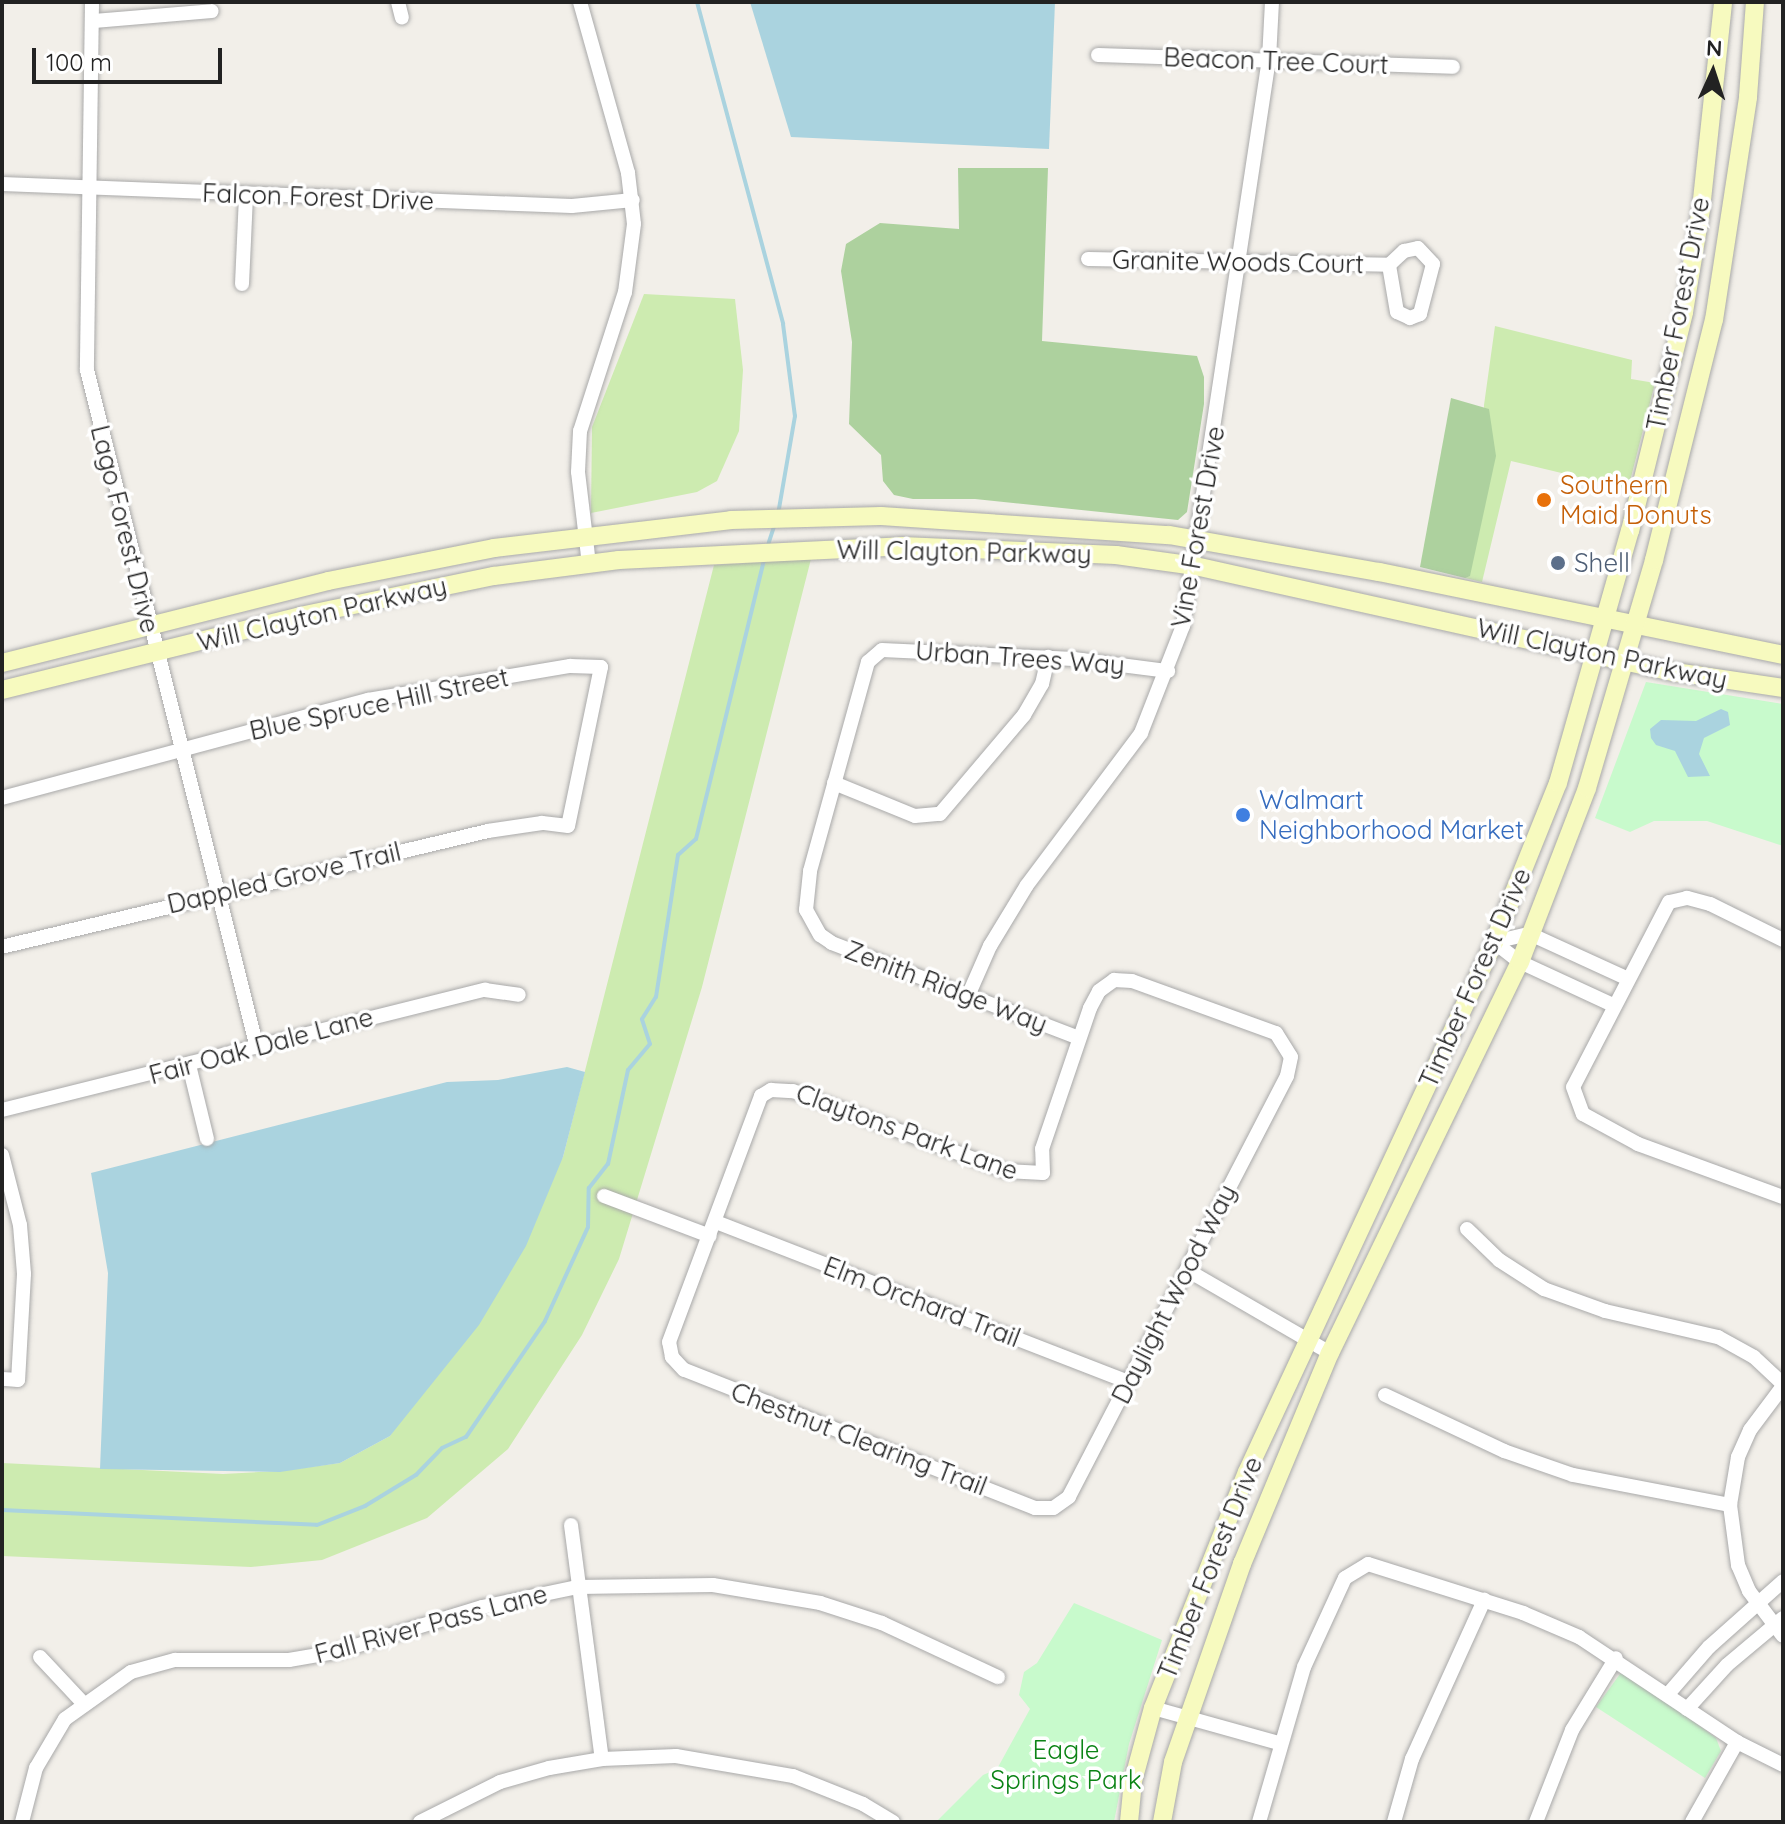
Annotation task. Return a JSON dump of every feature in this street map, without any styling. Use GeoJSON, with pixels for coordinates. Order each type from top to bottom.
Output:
{"type":"FeatureCollection","features":[{"type":"Feature","properties":{"kind":"main road"},"geometry":{"type":"LineString","coordinates":[[1722,6],[1755,7]]}},
{"type":"Feature","properties":{"kind":"main road","name":"Timber Forest Drive"},"geometry":{"type":"LineString","coordinates":[[1129,1822],[1133,1781],[1153,1708],[1247,1472],[1494,942],[1558,783],[1597,654],[1684,312],[1701,209],[1722,6]]}},
{"type":"Feature","properties":{"kind":"main road","name":"Timber Forest Drive"},"geometry":{"type":"LineString","coordinates":[[1162,1822],[1187,1718],[1242,1564],[1330,1353],[1520,962],[1587,788],[1636,627],[1714,320],[1737,184],[1755,7]]}},
{"type":"Feature","properties":{"kind":"main road","name":"Will Clayton Parkway"},"geometry":{"type":"LineString","coordinates":[[2,663],[349,576],[585,534],[801,517],[910,517],[1074,525],[1199,541],[1783,655]]}},
{"type":"Feature","properties":{"kind":"main road"},"geometry":{"type":"LineString","coordinates":[[909,546],[910,517]]}},
{"type":"Feature","properties":{"kind":"main road","name":"Will Clayton Parkway"},"geometry":{"type":"LineString","coordinates":[[2,690],[357,604],[589,564],[909,546],[1116,555],[1195,566],[1625,661],[1783,688]]}},
{"type":"Feature","properties":{"kind":"main road"},"geometry":{"type":"LineString","coordinates":[[349,576],[357,604]]}},
{"type":"Feature","properties":{"kind":"street","name":"Lago Forest Drive"},"geometry":{"type":"LineString","coordinates":[[92,2],[87,370],[256,1044]]}},
{"type":"Feature","properties":{"kind":"street"},"geometry":{"type":"LineString","coordinates":[[398,2],[402,18]]}},
{"type":"Feature","properties":{"kind":"street"},"geometry":{"type":"LineString","coordinates":[[580,2],[633,200],[633,248],[625,292],[580,431],[578,472],[589,564]]}},
{"type":"Feature","properties":{"kind":"street","name":"Vine Forest Drive"},"geometry":{"type":"LineString","coordinates":[[968,996],[1005,919],[1109,781],[1141,733],[1168,671],[1199,541],[1269,59],[1272,2]]}},
{"type":"Feature","properties":{"kind":"street"},"geometry":{"type":"LineString","coordinates":[[94,21],[212,11]]}},
{"type":"Feature","properties":{"kind":"street","name":"Beacon Tree Court"},"geometry":{"type":"LineString","coordinates":[[1098,55],[1453,67]]}},
{"type":"Feature","properties":{"kind":"street","name":"Falcon Forest Drive"},"geometry":{"type":"LineString","coordinates":[[2,184],[572,206],[633,200]]}},
{"type":"Feature","properties":{"kind":"street"},"geometry":{"type":"LineString","coordinates":[[242,284],[246,195]]}},
{"type":"Feature","properties":{"kind":"street","name":"Granite Woods Court"},"geometry":{"type":"LineString","coordinates":[[1088,259],[1239,265],[1389,265],[1411,248],[1432,257],[1420,314],[1410,318],[1397,312],[1389,265]]}},
{"type":"Feature","properties":{"kind":"street","name":"Urban Trees Way"},"geometry":{"type":"LineString","coordinates":[[873,655],[892,649],[1048,657],[1168,671]]}},
{"type":"Feature","properties":{"kind":"street","name":"Zenith Ridge Way"},"geometry":{"type":"LineString","coordinates":[[873,655],[807,882],[811,923],[847,950],[1079,1038]]}},
{"type":"Feature","properties":{"kind":"street"},"geometry":{"type":"LineString","coordinates":[[834,783],[915,816],[931,816],[947,809],[1017,725],[1042,684],[1048,657]]}},
{"type":"Feature","properties":{"kind":"street","name":"Blue Spruce Hill Street"},"geometry":{"type":"LineString","coordinates":[[2,798],[368,700],[570,666],[601,667],[568,826]]}},
{"type":"Feature","properties":{"kind":"street","name":"Dappled Grove Trail"},"geometry":{"type":"LineString","coordinates":[[2,947],[488,831],[542,823],[568,826]]}},
{"type":"Feature","properties":{"kind":"street"},"geometry":{"type":"LineString","coordinates":[[1783,940],[1737,914],[1687,898],[1669,902],[1660,912],[1573,1087],[1583,1114],[1638,1144],[1783,1197]]}},
{"type":"Feature","properties":{"kind":"street"},"geometry":{"type":"LineString","coordinates":[[1494,942],[1530,934],[1626,978]]}},
{"type":"Feature","properties":{"kind":"street"},"geometry":{"type":"LineString","coordinates":[[1494,942],[1520,962],[1613,1005]]}},
{"type":"Feature","properties":{"kind":"street","name":"Daylight Wood Way"},"geometry":{"type":"LineString","coordinates":[[1035,1508],[1053,1508],[1069,1497],[1287,1076],[1291,1057],[1276,1033],[1132,981],[1114,980],[1099,991],[1079,1038]]}},
{"type":"Feature","properties":{"kind":"street","name":"Fair Oak Dale Lane"},"geometry":{"type":"LineString","coordinates":[[2,1110],[189,1065],[256,1044],[485,990],[519,995]]}},
{"type":"Feature","properties":{"kind":"street","name":"Claytons Park Lane"},"geometry":{"type":"LineString","coordinates":[[713,1229],[755,1107],[771,1090],[793,1091],[1019,1175],[1043,1173],[1042,1149],[1079,1038]]}},
{"type":"Feature","properties":{"kind":"street"},"geometry":{"type":"LineString","coordinates":[[189,1065],[207,1139]]}},
{"type":"Feature","properties":{"kind":"street"},"geometry":{"type":"LineString","coordinates":[[2,1155],[24,1262],[18,1380],[2,1379]]}},
{"type":"Feature","properties":{"kind":"street","name":"Elm Orchard Trail"},"geometry":{"type":"LineString","coordinates":[[604,1196],[713,1229],[1129,1382]]}},
{"type":"Feature","properties":{"kind":"street","name":"Chestnut Clearing Trail"},"geometry":{"type":"LineString","coordinates":[[713,1229],[669,1342],[672,1357],[684,1370],[1035,1508]]}},
{"type":"Feature","properties":{"kind":"street"},"geometry":{"type":"LineString","coordinates":[[1467,1229],[1499,1260],[1544,1289],[1605,1311],[1718,1337],[1754,1357],[1783,1385],[1750,1430],[1738,1457],[1730,1505],[1738,1565],[1757,1604],[1779,1627],[1687,1709]]}},
{"type":"Feature","properties":{"kind":"street"},"geometry":{"type":"LineString","coordinates":[[1187,1270],[1330,1353]]}},
{"type":"Feature","properties":{"kind":"street"},"geometry":{"type":"LineString","coordinates":[[1385,1395],[1504,1451],[1573,1475],[1730,1505]]}},
{"type":"Feature","properties":{"kind":"street"},"geometry":{"type":"LineString","coordinates":[[571,1525],[602,1759]]}},
{"type":"Feature","properties":{"kind":"street"},"geometry":{"type":"LineString","coordinates":[[1259,1822],[1278,1743],[1319,1632],[1345,1578],[1359,1566],[1379,1565],[1550,1624],[1616,1658],[1737,1742],[1783,1765]]}},
{"type":"Feature","properties":{"kind":"street"},"geometry":{"type":"LineString","coordinates":[[1669,1693],[1709,1647],[1783,1581]]}},
{"type":"Feature","properties":{"kind":"street","name":"Fall River Pass Lane"},"geometry":{"type":"LineString","coordinates":[[22,1822],[36,1768],[65,1719],[83,1703],[151,1664],[201,1658],[289,1660],[336,1652],[482,1607],[578,1587],[682,1583],[820,1603],[882,1623],[998,1677]]}},
{"type":"Feature","properties":{"kind":"street"},"geometry":{"type":"LineString","coordinates":[[1394,1822],[1412,1759],[1484,1600]]}},
{"type":"Feature","properties":{"kind":"street"},"geometry":{"type":"LineString","coordinates":[[40,1657],[83,1703]]}},
{"type":"Feature","properties":{"kind":"street"},"geometry":{"type":"LineString","coordinates":[[1536,1822],[1572,1730],[1616,1658]]}},
{"type":"Feature","properties":{"kind":"street"},"geometry":{"type":"LineString","coordinates":[[1153,1708],[1278,1743]]}},
{"type":"Feature","properties":{"kind":"street"},"geometry":{"type":"LineString","coordinates":[[1692,1822],[1737,1742]]}},
{"type":"Feature","properties":{"kind":"street"},"geometry":{"type":"LineString","coordinates":[[420,1822],[500,1782],[602,1759],[676,1756],[760,1766],[837,1791],[893,1822]]}},
{"type":"Feature","properties":{"kind":"green space"},"geometry":{"type":"Polygon","coordinates":[[[958,168],[1048,168],[1042,341],[1197,356],[1204,377],[1204,404],[1187,512],[1178,520],[975,499],[913,499],[894,495],[883,481],[881,455],[849,424],[852,342],[841,271],[846,244],[880,223],[959,229],[958,168]]]}},
{"type":"Feature","properties":{"kind":"green space"},"geometry":{"type":"Polygon","coordinates":[[[644,294],[735,299],[743,370],[739,431],[717,481],[697,492],[591,513],[592,427],[644,294]]]}},
{"type":"Feature","properties":{"kind":"green space"},"geometry":{"type":"Polygon","coordinates":[[[1495,326],[1632,360],[1631,379],[1655,383],[1628,489],[1511,461],[1482,582],[1465,578],[1485,471],[1484,405],[1495,326]]]}},
{"type":"Feature","properties":{"kind":"green space"},"geometry":{"type":"Polygon","coordinates":[[[1451,398],[1489,409],[1496,456],[1470,576],[1465,578],[1420,567],[1451,398]]]}},
{"type":"Feature","properties":{"kind":"green space"},"geometry":{"type":"Polygon","coordinates":[[[811,559],[702,987],[619,1259],[582,1335],[508,1449],[427,1518],[322,1560],[251,1567],[2,1556],[2,1463],[223,1474],[280,1471],[340,1463],[390,1436],[563,1157],[714,565],[811,559]]]}},
{"type":"Feature","properties":{"kind":"green space"},"geometry":{"type":"Polygon","coordinates":[[[1646,682],[1783,704],[1783,846],[1707,821],[1654,821],[1630,832],[1595,818],[1646,682]]]}},
{"type":"Feature","properties":{"kind":"green space","name":"Eagle Springs Park"},"geometry":{"type":"Polygon","coordinates":[[[1074,1603],[1162,1640],[1129,1744],[1114,1822],[936,1822],[983,1775],[997,1769],[1030,1709],[1019,1695],[1024,1672],[1037,1663],[1074,1603]]]}},
{"type":"Feature","properties":{"kind":"green space"},"geometry":{"type":"Polygon","coordinates":[[[1620,1674],[1629,1674],[1716,1738],[1721,1751],[1705,1778],[1596,1707],[1620,1674]]]}},
{"type":"Feature","properties":{"kind":"water"},"geometry":{"type":"Polygon","coordinates":[[[750,2],[1055,2],[1049,149],[791,137],[750,2]]]}},
{"type":"Feature","properties":{"kind":"water"},"geometry":{"type":"Polygon","coordinates":[[[1721,709],[1728,712],[1730,725],[1704,738],[1699,754],[1710,776],[1688,777],[1675,751],[1656,745],[1651,738],[1650,729],[1661,720],[1696,721],[1721,709]]]}},
{"type":"Feature","properties":{"kind":"water"},"geometry":{"type":"Polygon","coordinates":[[[567,1067],[585,1072],[563,1157],[526,1246],[479,1325],[390,1436],[340,1463],[280,1472],[100,1469],[108,1273],[91,1173],[447,1082],[498,1080],[567,1067]]]}},
{"type":"Feature","properties":{"kind":"waterway"},"geometry":{"type":"LineString","coordinates":[[697,2],[783,324],[795,416],[778,514]]}},
{"type":"Feature","properties":{"kind":"waterway"},"geometry":{"type":"LineString","coordinates":[[767,548],[774,526]]}},
{"type":"Feature","properties":{"kind":"waterway"},"geometry":{"type":"LineString","coordinates":[[2,1510],[317,1525],[365,1506],[416,1475],[442,1448],[466,1437],[545,1321],[588,1227],[589,1188],[608,1164],[628,1070],[650,1044],[642,1019],[656,997],[678,855],[696,839],[765,557]]}},
{"type":"Feature","properties":{"kind":"place","name":"Southern Maid Donuts"},"geometry":{"type":"Point","coordinates":[1544,500]}},
{"type":"Feature","properties":{"kind":"place","name":"Shell"},"geometry":{"type":"Point","coordinates":[1558,563]}},
{"type":"Feature","properties":{"kind":"place","name":"Walmart Neighborhood Market"},"geometry":{"type":"Point","coordinates":[1243,815]}}]}
